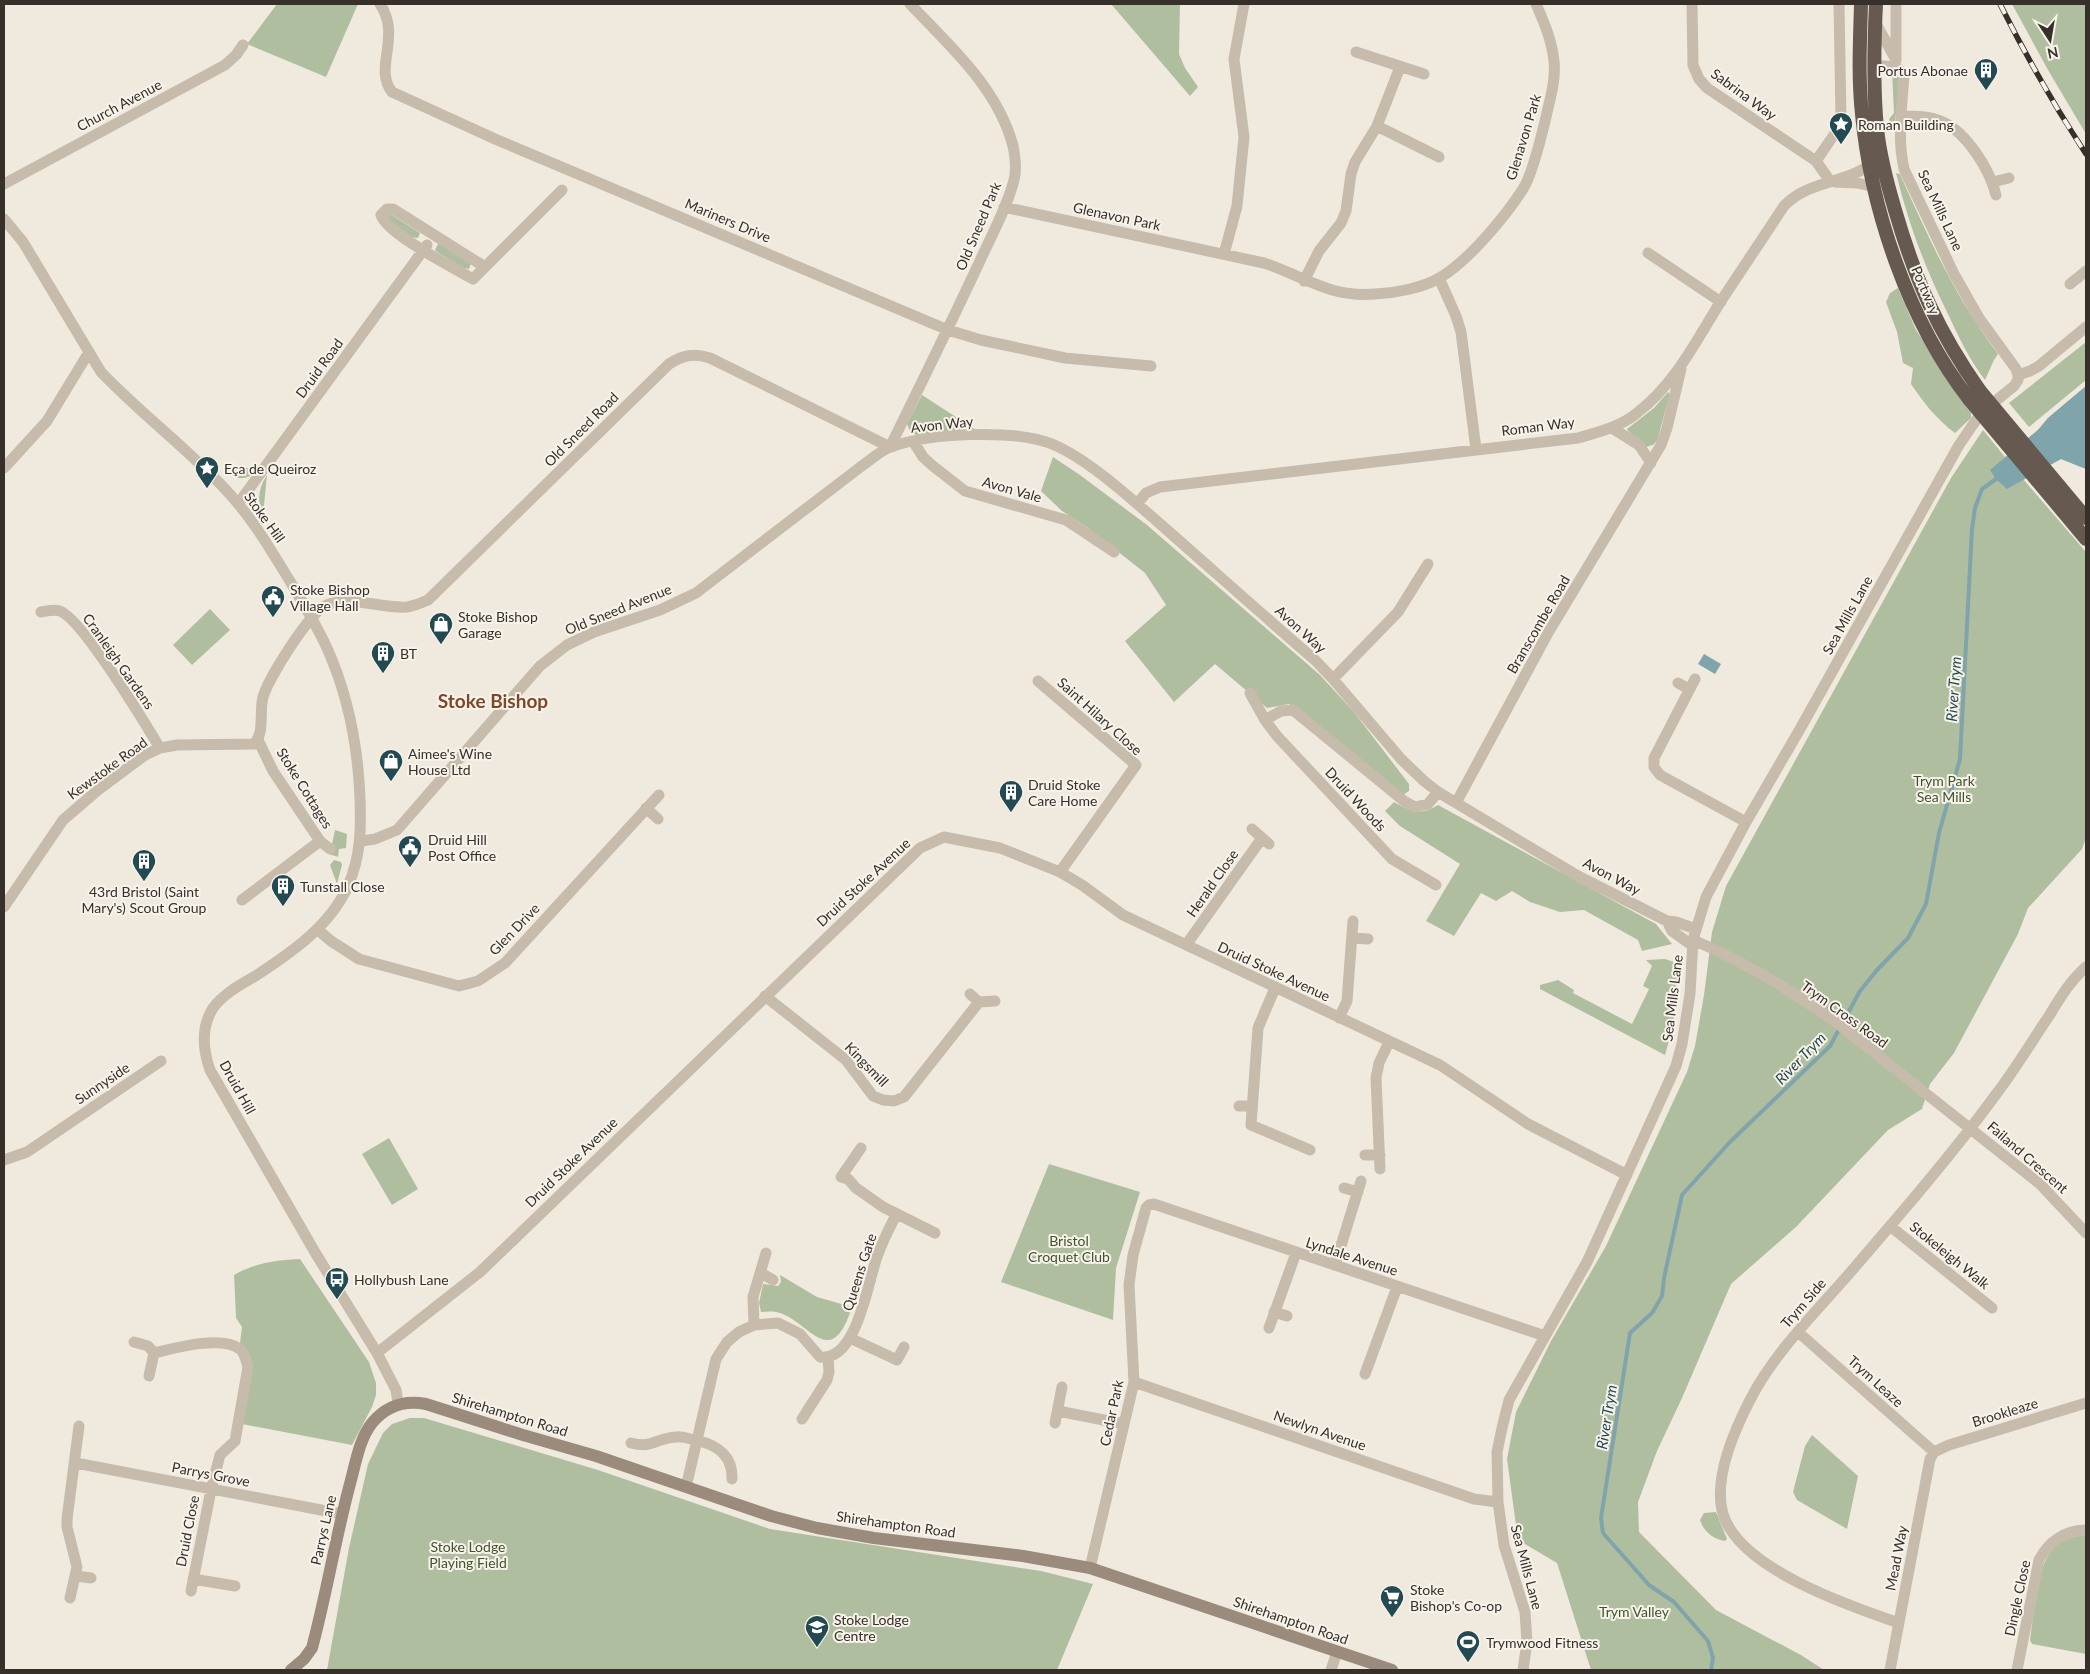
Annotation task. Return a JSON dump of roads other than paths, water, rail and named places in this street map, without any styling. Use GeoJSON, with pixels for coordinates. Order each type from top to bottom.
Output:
{"type":"FeatureCollection","features":[{"type":"Feature","properties":{"kind":"highway","name":"Portway"},"geometry":{"type":"LineString","coordinates":[[1861,4],[1859,78],[1870,165],[1892,251],[1918,314],[1940,358],[2086,518]]}},
{"type":"Feature","properties":{"kind":"highway","name":"Portway"},"geometry":{"type":"LineString","coordinates":[[1876,4],[1874,66],[1877,130],[1884,174],[1906,249],[1929,307],[1974,395],[2086,539]]}},
{"type":"Feature","properties":{"kind":"main road","name":"Shirehampton Road"},"geometry":{"type":"LineString","coordinates":[[398,1403],[411,1401],[426,1404],[596,1456],[771,1516],[817,1528],[874,1538],[1023,1556],[1090,1568],[1392,1670]]}},
{"type":"Feature","properties":{"kind":"main road","name":"Parrys Lane"},"geometry":{"type":"LineString","coordinates":[[291,1670],[304,1659],[312,1648],[342,1514],[364,1437],[372,1422],[398,1403]]}},
{"type":"Feature","properties":{"kind":"street","name":"Mariners Drive"},"geometry":{"type":"LineString","coordinates":[[380,4],[390,29],[384,75],[386,84],[392,92],[495,139],[948,330],[980,340],[1065,358],[1152,366]]}},
{"type":"Feature","properties":{"kind":"street","name":"Old Sneed Park"},"geometry":{"type":"LineString","coordinates":[[890,447],[948,330],[1004,207],[1015,178],[1013,146],[1006,124],[992,97],[977,75],[910,4]]}},
{"type":"Feature","properties":{"kind":"street"},"geometry":{"type":"LineString","coordinates":[[1224,254],[1237,206],[1244,137],[1234,60],[1244,4]]}},
{"type":"Feature","properties":{"kind":"street","name":"Glenavon Park"},"geometry":{"type":"LineString","coordinates":[[1004,207],[1224,254],[1280,268],[1304,281],[1341,293],[1374,294],[1418,286],[1439,278],[1454,268],[1483,241],[1524,188],[1542,133],[1552,90],[1554,62],[1549,32],[1536,4]]}},
{"type":"Feature","properties":{"kind":"street","name":"Sabrina Way"},"geometry":{"type":"LineString","coordinates":[[1692,4],[1693,65],[1699,79],[1707,88],[1816,161],[1830,181]]}},
{"type":"Feature","properties":{"kind":"street"},"geometry":{"type":"LineString","coordinates":[[1816,161],[1838,129],[1841,120],[1839,4]]}},
{"type":"Feature","properties":{"kind":"street","name":"Sea Mills Lane"},"geometry":{"type":"LineString","coordinates":[[1523,1670],[1527,1642],[1524,1612],[1504,1545],[1498,1502],[1497,1452],[1509,1400],[1587,1262],[1667,1087],[1682,1044],[1690,994],[1694,938],[1706,898],[1746,822],[1959,444],[1981,413],[2014,386],[2018,380],[2016,369],[1979,318],[1954,274],[1904,169],[1899,130],[1904,76],[1899,66],[1896,4]]}},
{"type":"Feature","properties":{"kind":"street"},"geometry":{"type":"LineString","coordinates":[[1874,66],[1899,66],[1875,21]]}},
{"type":"Feature","properties":{"kind":"street","name":"Church Avenue"},"geometry":{"type":"LineString","coordinates":[[4,184],[224,65],[236,56],[243,45]]}},
{"type":"Feature","properties":{"kind":"street"},"geometry":{"type":"LineString","coordinates":[[1356,52],[1424,74]]}},
{"type":"Feature","properties":{"kind":"street"},"geometry":{"type":"LineString","coordinates":[[1304,281],[1319,251],[1344,217],[1351,174],[1355,162],[1377,126],[1400,67]]}},
{"type":"Feature","properties":{"kind":"street"},"geometry":{"type":"LineString","coordinates":[[1901,116],[1933,118],[1953,128],[1974,151],[1993,182],[1996,195]]}},
{"type":"Feature","properties":{"kind":"street"},"geometry":{"type":"LineString","coordinates":[[1377,126],[1439,156]]}},
{"type":"Feature","properties":{"kind":"street","name":"Roman Way"},"geometry":{"type":"LineString","coordinates":[[1137,504],[1146,493],[1160,487],[1578,438],[1612,428],[1637,414],[1660,393],[1681,367],[1721,302],[1784,206],[1792,197],[1804,190],[1861,171],[1870,165]]}},
{"type":"Feature","properties":{"kind":"street"},"geometry":{"type":"LineString","coordinates":[[1993,182],[2009,178]]}},
{"type":"Feature","properties":{"kind":"street","name":"Roman Way"},"geometry":{"type":"LineString","coordinates":[[1830,181],[1857,183],[1875,187]]}},
{"type":"Feature","properties":{"kind":"street"},"geometry":{"type":"LineString","coordinates":[[485,267],[393,209],[387,209],[381,216],[386,225],[474,279],[562,190]]}},
{"type":"Feature","properties":{"kind":"street","name":"Stoke Hill"},"geometry":{"type":"LineString","coordinates":[[4,218],[23,242],[102,372],[118,389],[190,453],[238,504],[271,550],[311,617],[328,650],[347,704],[353,730],[359,779]]}},
{"type":"Feature","properties":{"kind":"street","name":"Druid Road"},"geometry":{"type":"LineString","coordinates":[[238,504],[424,250],[433,235]]}},
{"type":"Feature","properties":{"kind":"street"},"geometry":{"type":"LineString","coordinates":[[1648,253],[1721,302]]}},
{"type":"Feature","properties":{"kind":"street"},"geometry":{"type":"LineString","coordinates":[[2070,284],[2086,271]]}},
{"type":"Feature","properties":{"kind":"street"},"geometry":{"type":"LineString","coordinates":[[1439,278],[1461,332],[1476,449]]}},
{"type":"Feature","properties":{"kind":"street"},"geometry":{"type":"LineString","coordinates":[[2018,374],[2039,366],[2086,328]]}},
{"type":"Feature","properties":{"kind":"street"},"geometry":{"type":"LineString","coordinates":[[4,468],[47,420],[89,352]]}},
{"type":"Feature","properties":{"kind":"street","name":"Old Sneed Road"},"geometry":{"type":"LineString","coordinates":[[311,617],[322,607],[341,602],[406,607],[428,600],[669,364],[680,357],[700,355],[710,358],[890,447]]}},
{"type":"Feature","properties":{"kind":"street","name":"Branscombe Road"},"geometry":{"type":"LineString","coordinates":[[1456,803],[1548,633],[1651,463],[1667,428],[1681,367]]}},
{"type":"Feature","properties":{"kind":"street"},"geometry":{"type":"LineString","coordinates":[[1612,428],[1639,445],[1651,463]]}},
{"type":"Feature","properties":{"kind":"street","name":"Avon Way"},"geometry":{"type":"LineString","coordinates":[[890,447],[913,441],[988,434],[1013,434],[1040,440],[1063,449],[1083,461],[1137,504],[1315,660],[1334,678],[1414,774],[1438,792],[1578,876],[1666,921],[1676,922],[1694,938]]}},
{"type":"Feature","properties":{"kind":"street","name":"Avon Vale"},"geometry":{"type":"LineString","coordinates":[[913,441],[923,457],[932,466],[964,491],[1066,520],[1114,552]]}},
{"type":"Feature","properties":{"kind":"street","name":"Old Sneed Avenue"},"geometry":{"type":"LineString","coordinates":[[361,841],[382,837],[397,830],[540,666],[567,645],[594,632],[660,610],[696,593],[863,465],[890,447]]}},
{"type":"Feature","properties":{"kind":"street"},"geometry":{"type":"LineString","coordinates":[[1334,678],[1398,612],[1428,564]]}},
{"type":"Feature","properties":{"kind":"street","name":"Cranleigh Gardens"},"geometry":{"type":"LineString","coordinates":[[41,612],[60,611],[76,623],[97,650],[160,748]]}},
{"type":"Feature","properties":{"kind":"street"},"geometry":{"type":"LineString","coordinates":[[258,740],[261,706],[267,685],[311,617]]}},
{"type":"Feature","properties":{"kind":"street","name":"Saint Hilary Close"},"geometry":{"type":"LineString","coordinates":[[1038,681],[1136,765],[1060,872]]}},
{"type":"Feature","properties":{"kind":"street"},"geometry":{"type":"LineString","coordinates":[[1678,683],[1692,684],[1654,758],[1654,767],[1660,775],[1746,822]]}},
{"type":"Feature","properties":{"kind":"street","name":"Druid Woods"},"geometry":{"type":"LineString","coordinates":[[1250,693],[1265,720],[1392,859],[1436,884]]}},
{"type":"Feature","properties":{"kind":"street","name":"Druid Woods"},"geometry":{"type":"LineString","coordinates":[[1265,720],[1280,711],[1293,710],[1404,801],[1415,807],[1428,804],[1438,792]]}},
{"type":"Feature","properties":{"kind":"street","name":"Kewstoke Road"},"geometry":{"type":"LineString","coordinates":[[4,907],[63,820],[145,755],[160,748],[176,745],[247,746],[254,744],[258,740]]}},
{"type":"Feature","properties":{"kind":"street","name":"Stoke Cottages"},"geometry":{"type":"LineString","coordinates":[[258,740],[273,771],[320,841],[330,848]]}},
{"type":"Feature","properties":{"kind":"street","name":"Druid Hill"},"geometry":{"type":"LineString","coordinates":[[359,779],[361,841],[356,864],[348,886],[317,929],[284,957],[219,1001],[209,1016],[205,1028],[205,1056],[210,1070],[307,1239],[376,1353],[396,1390],[398,1403]]}},
{"type":"Feature","properties":{"kind":"street","name":"Glen Drive"},"geometry":{"type":"LineString","coordinates":[[317,929],[331,941],[359,959],[459,986],[478,981],[505,962],[659,796]]}},
{"type":"Feature","properties":{"kind":"street"},"geometry":{"type":"LineString","coordinates":[[646,808],[658,819]]}},
{"type":"Feature","properties":{"kind":"street","name":"Herald Close"},"geometry":{"type":"LineString","coordinates":[[1186,945],[1266,841],[1252,829]]}},
{"type":"Feature","properties":{"kind":"street","name":"Druid Stoke Avenue"},"geometry":{"type":"LineString","coordinates":[[376,1353],[480,1272],[920,848],[932,840],[944,837],[1000,848],[1060,872],[1082,885],[1123,915],[1440,1065],[1528,1124],[1627,1175]]}},
{"type":"Feature","properties":{"kind":"street"},"geometry":{"type":"LineString","coordinates":[[242,900],[320,841]]}},
{"type":"Feature","properties":{"kind":"street","name":"Avon Way"},"geometry":{"type":"LineString","coordinates":[[1666,921],[1672,931],[1694,938]]}},
{"type":"Feature","properties":{"kind":"street"},"geometry":{"type":"LineString","coordinates":[[1339,1018],[1347,1000],[1353,922]]}},
{"type":"Feature","properties":{"kind":"street"},"geometry":{"type":"LineString","coordinates":[[1352,938],[1368,939]]}},
{"type":"Feature","properties":{"kind":"street","name":"Trym Cross Road"},"geometry":{"type":"LineString","coordinates":[[1694,938],[1728,954],[1813,1006],[1970,1127]]}},
{"type":"Feature","properties":{"kind":"street","name":"Trym Side"},"geometry":{"type":"LineString","coordinates":[[1899,1623],[1842,1604],[1804,1587],[1756,1555],[1734,1537],[1723,1514],[1721,1485],[1730,1448],[1750,1400],[1766,1374],[1798,1332],[1890,1226],[1998,1093],[2070,982],[2086,966]]}},
{"type":"Feature","properties":{"kind":"street"},"geometry":{"type":"LineString","coordinates":[[1275,988],[1258,1028],[1251,1125],[1310,1150]]}},
{"type":"Feature","properties":{"kind":"street"},"geometry":{"type":"LineString","coordinates":[[970,994],[979,1002],[995,1001]]}},
{"type":"Feature","properties":{"kind":"street","name":"Kingsmill"},"geometry":{"type":"LineString","coordinates":[[765,996],[846,1060],[873,1096],[883,1100],[894,1101],[904,1097],[979,1002]]}},
{"type":"Feature","properties":{"kind":"street"},"geometry":{"type":"LineString","coordinates":[[1380,1169],[1376,1078],[1379,1063],[1389,1042]]}},
{"type":"Feature","properties":{"kind":"street","name":"Sunnyside"},"geometry":{"type":"LineString","coordinates":[[4,1160],[27,1152],[161,1060]]}},
{"type":"Feature","properties":{"kind":"street"},"geometry":{"type":"LineString","coordinates":[[1239,1106],[1252,1106]]}},
{"type":"Feature","properties":{"kind":"street","name":"Failand Crescent"},"geometry":{"type":"LineString","coordinates":[[1970,1127],[2040,1184],[2086,1233]]}},
{"type":"Feature","properties":{"kind":"street"},"geometry":{"type":"LineString","coordinates":[[861,1148],[841,1177],[848,1179],[856,1188],[896,1215],[935,1233]]}},
{"type":"Feature","properties":{"kind":"street"},"geometry":{"type":"LineString","coordinates":[[1364,1155],[1380,1155]]}},
{"type":"Feature","properties":{"kind":"street"},"geometry":{"type":"LineString","coordinates":[[1335,1265],[1360,1187],[1344,1188]]}},
{"type":"Feature","properties":{"kind":"street","name":"Lyndale Avenue"},"geometry":{"type":"LineString","coordinates":[[1149,1205],[1154,1204],[1545,1336]]}},
{"type":"Feature","properties":{"kind":"street","name":"Cedar Park"},"geometry":{"type":"LineString","coordinates":[[1090,1568],[1134,1382],[1129,1285],[1133,1255],[1146,1208],[1149,1205]]}},
{"type":"Feature","properties":{"kind":"street","name":"Queens Gate"},"geometry":{"type":"LineString","coordinates":[[828,1357],[850,1338],[858,1322],[877,1258],[896,1215]]}},
{"type":"Feature","properties":{"kind":"street","name":"Stokeleigh Walk"},"geometry":{"type":"LineString","coordinates":[[1890,1226],[1992,1308]]}},
{"type":"Feature","properties":{"kind":"street"},"geometry":{"type":"LineString","coordinates":[[754,1325],[754,1297],[766,1253]]}},
{"type":"Feature","properties":{"kind":"street"},"geometry":{"type":"LineString","coordinates":[[1269,1328],[1296,1253]]}},
{"type":"Feature","properties":{"kind":"street"},"geometry":{"type":"LineString","coordinates":[[761,1273],[773,1280]]}},
{"type":"Feature","properties":{"kind":"street"},"geometry":{"type":"LineString","coordinates":[[1365,1374],[1397,1287]]}},
{"type":"Feature","properties":{"kind":"street"},"geometry":{"type":"LineString","coordinates":[[1274,1312],[1286,1316]]}},
{"type":"Feature","properties":{"kind":"street"},"geometry":{"type":"LineString","coordinates":[[686,1487],[716,1359],[726,1342],[739,1332],[754,1325],[778,1322],[800,1334],[817,1355],[828,1357],[829,1372],[827,1380],[802,1418]]}},
{"type":"Feature","properties":{"kind":"street","name":"Trym Leaze"},"geometry":{"type":"LineString","coordinates":[[1798,1332],[1934,1452]]}},
{"type":"Feature","properties":{"kind":"street"},"geometry":{"type":"LineString","coordinates":[[850,1338],[897,1360],[904,1348]]}},
{"type":"Feature","properties":{"kind":"street"},"geometry":{"type":"LineString","coordinates":[[134,1342],[148,1346],[154,1353],[149,1376]]}},
{"type":"Feature","properties":{"kind":"street","name":"Druid Close"},"geometry":{"type":"LineString","coordinates":[[154,1353],[198,1342],[228,1345],[240,1349],[246,1357],[248,1367],[234,1441],[220,1455],[211,1490],[192,1591]]}},
{"type":"Feature","properties":{"kind":"street"},"geometry":{"type":"LineString","coordinates":[[1372,1358],[1383,1362]]}},
{"type":"Feature","properties":{"kind":"street","name":"Newlyn Avenue"},"geometry":{"type":"LineString","coordinates":[[1134,1382],[1474,1499],[1498,1502]]}},
{"type":"Feature","properties":{"kind":"street"},"geometry":{"type":"LineString","coordinates":[[1062,1387],[1056,1417],[1124,1424]]}},
{"type":"Feature","properties":{"kind":"street","name":"Brookleaze"},"geometry":{"type":"LineString","coordinates":[[1934,1452],[1949,1445],[2086,1403]]}},
{"type":"Feature","properties":{"kind":"street"},"geometry":{"type":"LineString","coordinates":[[70,1598],[77,1567],[67,1527],[67,1519],[76,1463],[79,1426]]}},
{"type":"Feature","properties":{"kind":"street"},"geometry":{"type":"LineString","coordinates":[[630,1443],[643,1447],[666,1438],[679,1436],[710,1443],[721,1450],[729,1461],[732,1469],[732,1479]]}},
{"type":"Feature","properties":{"kind":"street","name":"Mead Way"},"geometry":{"type":"LineString","coordinates":[[1890,1670],[1930,1459],[1934,1452]]}},
{"type":"Feature","properties":{"kind":"street","name":"Parrys Grove"},"geometry":{"type":"LineString","coordinates":[[76,1463],[342,1514]]}},
{"type":"Feature","properties":{"kind":"street","name":"Dingle Close"},"geometry":{"type":"LineString","coordinates":[[2017,1670],[2039,1560],[2044,1550],[2053,1541],[2066,1534],[2086,1530]]}},
{"type":"Feature","properties":{"kind":"street"},"geometry":{"type":"LineString","coordinates":[[76,1576],[91,1578]]}},
{"type":"Feature","properties":{"kind":"street","name":"Druid Close"},"geometry":{"type":"LineString","coordinates":[[193,1579],[235,1586]]}},
{"type":"Feature","properties":{"kind":"street"},"geometry":{"type":"LineString","coordinates":[[1331,1670],[1337,1652]]}},
{"type":"Feature","properties":{"kind":"water"},"geometry":{"type":"Polygon","coordinates":[[[2086,386],[2086,469],[2061,459],[2007,489],[1996,479],[1990,470],[2038,430],[2048,418],[2086,386]]]}},
{"type":"Feature","properties":{"kind":"water"},"geometry":{"type":"Polygon","coordinates":[[[1704,654],[1721,664],[1715,674],[1698,664],[1704,654]]]}},
{"type":"Feature","properties":{"kind":"waterway","name":"River Trym"},"geometry":{"type":"LineString","coordinates":[[1711,1670],[1713,1658],[1708,1641],[1674,1602],[1649,1585],[1603,1533],[1601,1518],[1630,1333],[1652,1313],[1662,1296],[1664,1278],[1682,1195],[1729,1143],[1830,1046],[1860,991],[1908,938],[1926,904],[1939,833],[1960,759],[1972,529],[1975,508],[1982,489],[1999,477]]}},
{"type":"Feature","properties":{"kind":"railway"},"geometry":{"type":"LineString","coordinates":[[2000,4],[2041,80],[2086,154]]}},
{"type":"Feature","properties":{"kind":"place","name":"Portus Abonae"},"geometry":{"type":"Point","coordinates":[1986,91]}},
{"type":"Feature","properties":{"kind":"place","name":"Roman Building"},"geometry":{"type":"Point","coordinates":[1841,145]}},
{"type":"Feature","properties":{"kind":"place","name":"Eça de Queiroz"},"geometry":{"type":"Point","coordinates":[207,489]}},
{"type":"Feature","properties":{"kind":"place","name":"Stoke Bishop Village Hall"},"geometry":{"type":"Point","coordinates":[273,618]}},
{"type":"Feature","properties":{"kind":"place","name":"Stoke Bishop Garage"},"geometry":{"type":"Point","coordinates":[441,645]}},
{"type":"Feature","properties":{"kind":"place","name":"BT"},"geometry":{"type":"Point","coordinates":[383,674]}},
{"type":"Feature","properties":{"kind":"place","name":"Aimee's Wine House Ltd"},"geometry":{"type":"Point","coordinates":[391,782]}},
{"type":"Feature","properties":{"kind":"place","name":"Druid Stoke Care Home"},"geometry":{"type":"Point","coordinates":[1011,813]}},
{"type":"Feature","properties":{"kind":"place","name":"Druid Hill Post Office"},"geometry":{"type":"Point","coordinates":[410,868]}},
{"type":"Feature","properties":{"kind":"place","name":"43rd Bristol (Saint Mary's) Scout Group"},"geometry":{"type":"Point","coordinates":[144,882]}},
{"type":"Feature","properties":{"kind":"place","name":"Tunstall Close"},"geometry":{"type":"Point","coordinates":[283,907]}},
{"type":"Feature","properties":{"kind":"place","name":"Hollybush Lane"},"geometry":{"type":"Point","coordinates":[337,1300]}},
{"type":"Feature","properties":{"kind":"place","name":"Stoke Bishop's Co-op"},"geometry":{"type":"Point","coordinates":[1392,1618]}},
{"type":"Feature","properties":{"kind":"place","name":"Stoke Lodge Centre"},"geometry":{"type":"Point","coordinates":[817,1648]}},
{"type":"Feature","properties":{"kind":"place","name":"Trymwood Fitness"},"geometry":{"type":"Point","coordinates":[1468,1663]}},
{"type":"Feature","properties":{"kind":"district","name":"Stoke Bishop"},"geometry":{"type":"Point","coordinates":[493,700]}},
{"type":"Feature","properties":{"kind":"park label","name":"Trym Park Sea Mills"},"geometry":{"type":"Point","coordinates":[1944,788]}},
{"type":"Feature","properties":{"kind":"park label","name":"Bristol Croquet Club"},"geometry":{"type":"Point","coordinates":[1069,1248]}},
{"type":"Feature","properties":{"kind":"park label","name":"Stoke Lodge Playing Field"},"geometry":{"type":"Point","coordinates":[468,1554]}},
{"type":"Feature","properties":{"kind":"park label","name":"Trym Valley"},"geometry":{"type":"Point","coordinates":[1634,1611]}}]}
